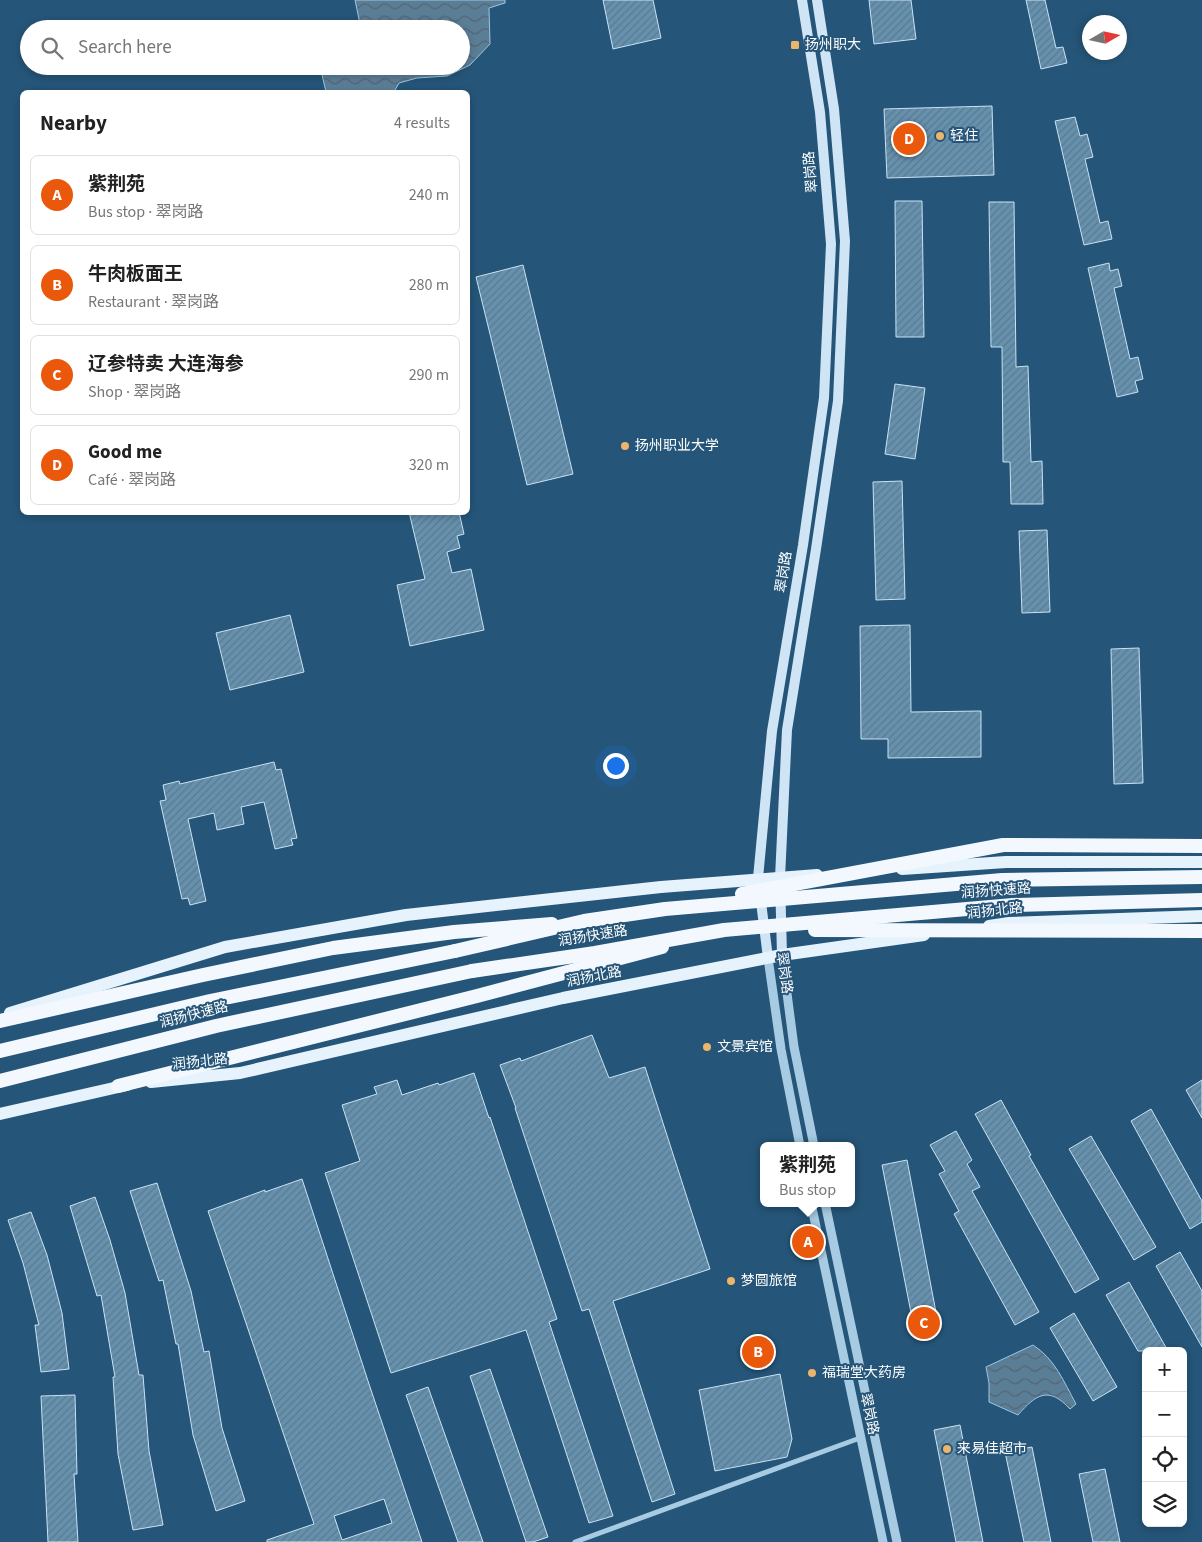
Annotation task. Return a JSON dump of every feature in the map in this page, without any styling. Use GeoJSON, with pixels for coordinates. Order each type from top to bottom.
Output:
{"type":"FeatureCollection","features":[{"type":"Feature","properties":{"kind":"highway"},"geometry":{"type":"LineString","coordinates":[[666,909],[1003,845],[1202,846]]}},
{"type":"Feature","properties":{"kind":"highway","name":"润扬快速路"},"geometry":{"type":"LineString","coordinates":[[0,1052],[210,1001],[455,951],[584,921],[666,909],[1002,880],[1202,877]]}},
{"type":"Feature","properties":{"kind":"highway","name":"润扬快速路"},"geometry":{"type":"LineString","coordinates":[[0,1081],[216,1026],[472,971],[595,953],[724,930],[1013,905],[1202,900]]}},
{"type":"Feature","properties":{"kind":"highway"},"geometry":{"type":"LineString","coordinates":[[0,1021],[333,948],[454,932],[584,921]]}},
{"type":"Feature","properties":{"kind":"highway"},"geometry":{"type":"LineString","coordinates":[[118,1086],[477,996],[724,930],[1202,931]]}},
{"type":"Feature","properties":{"kind":"main road","name":"翠岗路"},"geometry":{"type":"LineString","coordinates":[[768,958],[758,878],[772,730],[801,555],[824,398],[830,244],[820,112],[802,0]]}},
{"type":"Feature","properties":{"kind":"main road","name":"翠岗路"},"geometry":{"type":"LineString","coordinates":[[782,955],[780,878],[786,730],[816,550],[839,391],[845,241],[834,110],[817,0]]}},
{"type":"Feature","properties":{"kind":"main road"},"geometry":{"type":"LineString","coordinates":[[0,1016],[225,947],[406,915],[758,878],[1006,862],[1202,862]]}},
{"type":"Feature","properties":{"kind":"main road","name":"润扬北路"},"geometry":{"type":"LineString","coordinates":[[0,1114],[118,1086],[240,1073],[563,998],[782,955],[1009,923],[1202,916]]}},
{"type":"Feature","properties":{"kind":"street","name":"翠岗路"},"geometry":{"type":"LineString","coordinates":[[782,955],[794,1047],[813,1142]]}},
{"type":"Feature","properties":{"kind":"street","name":"翠岗路"},"geometry":{"type":"LineString","coordinates":[[768,958],[781,1049],[799,1142]]}},
{"type":"Feature","properties":{"kind":"street","name":"翠岗路"},"geometry":{"type":"LineString","coordinates":[[811,1207],[883,1542]]}},
{"type":"Feature","properties":{"kind":"street","name":"翠岗路"},"geometry":{"type":"LineString","coordinates":[[826,1207],[897,1542]]}},
{"type":"Feature","properties":{"kind":"street"},"geometry":{"type":"LineString","coordinates":[[575,1542],[860,1438]]}},
{"type":"Feature","properties":{"kind":"water"},"geometry":{"type":"Polygon","coordinates":[[[355,0],[505,0],[505,3],[489,8],[490,44],[470,65],[470,20],[359,20],[355,0]]]}},
{"type":"Feature","properties":{"kind":"water"},"geometry":{"type":"Polygon","coordinates":[[[322,75],[449,75],[417,78],[399,83],[395,90],[326,90],[322,75]]]}},
{"type":"Feature","properties":{"kind":"water"},"geometry":{"type":"Polygon","coordinates":[[[1033,1345],[1047,1357],[1063,1379],[1076,1404],[1070,1409],[1056,1397],[1049,1395],[1037,1398],[1018,1415],[989,1402],[989,1383],[986,1367],[1033,1345]]]}},
{"type":"Feature","properties":{"kind":"building"},"geometry":{"type":"Polygon","coordinates":[[[603,0],[653,0],[661,38],[613,49],[603,0]]]}},
{"type":"Feature","properties":{"kind":"building"},"geometry":{"type":"Polygon","coordinates":[[[869,0],[911,0],[916,39],[874,44],[869,0]]]}},
{"type":"Feature","properties":{"kind":"building"},"geometry":{"type":"Polygon","coordinates":[[[1026,0],[1045,0],[1056,48],[1063,47],[1067,63],[1041,69],[1026,0]]]}},
{"type":"Feature","properties":{"kind":"building"},"geometry":{"type":"Polygon","coordinates":[[[992,106],[994,175],[887,178],[884,109],[992,106]]]}},
{"type":"Feature","properties":{"kind":"building"},"geometry":{"type":"Polygon","coordinates":[[[1075,117],[1080,136],[1087,134],[1093,157],[1085,159],[1100,223],[1108,221],[1112,239],[1084,245],[1055,121],[1075,117]]]}},
{"type":"Feature","properties":{"kind":"building"},"geometry":{"type":"Polygon","coordinates":[[[895,201],[922,201],[924,337],[896,337],[895,201]]]}},
{"type":"Feature","properties":{"kind":"building"},"geometry":{"type":"Polygon","coordinates":[[[989,202],[1014,202],[1016,367],[1028,366],[1031,462],[1042,461],[1043,504],[1011,504],[1010,462],[1003,462],[1002,347],[991,347],[989,202]]]}},
{"type":"Feature","properties":{"kind":"building"},"geometry":{"type":"Polygon","coordinates":[[[1109,263],[1110,271],[1118,269],[1122,286],[1114,288],[1130,359],[1138,357],[1143,379],[1135,381],[1138,392],[1117,397],[1088,268],[1109,263]]]}},
{"type":"Feature","properties":{"kind":"building"},"geometry":{"type":"Polygon","coordinates":[[[523,265],[573,474],[527,485],[476,277],[523,265]]]}},
{"type":"Feature","properties":{"kind":"building"},"geometry":{"type":"Polygon","coordinates":[[[895,384],[925,388],[915,459],[885,454],[895,384]]]}},
{"type":"Feature","properties":{"kind":"building"},"geometry":{"type":"Polygon","coordinates":[[[902,481],[905,599],[876,600],[873,482],[902,481]]]}},
{"type":"Feature","properties":{"kind":"building"},"geometry":{"type":"Polygon","coordinates":[[[410,515],[460,515],[464,534],[457,536],[460,548],[447,552],[452,573],[471,569],[484,630],[410,646],[397,585],[425,579],[410,515]]]}},
{"type":"Feature","properties":{"kind":"building"},"geometry":{"type":"Polygon","coordinates":[[[1047,530],[1050,612],[1022,613],[1019,531],[1047,530]]]}},
{"type":"Feature","properties":{"kind":"building"},"geometry":{"type":"Polygon","coordinates":[[[290,615],[304,672],[230,690],[216,633],[290,615]]]}},
{"type":"Feature","properties":{"kind":"building"},"geometry":{"type":"Polygon","coordinates":[[[910,625],[911,712],[981,711],[981,757],[888,758],[888,739],[861,739],[860,626],[910,625]]]}},
{"type":"Feature","properties":{"kind":"building"},"geometry":{"type":"Polygon","coordinates":[[[1139,648],[1143,783],[1114,784],[1111,649],[1139,648]]]}},
{"type":"Feature","properties":{"kind":"building"},"geometry":{"type":"Polygon","coordinates":[[[274,762],[276,770],[281,769],[297,838],[291,839],[293,845],[275,849],[264,802],[241,807],[244,824],[217,830],[214,813],[188,819],[206,901],[190,905],[188,898],[182,899],[160,801],[166,800],[163,785],[179,781],[180,784],[274,762]]]}},
{"type":"Feature","properties":{"kind":"building"},"geometry":{"type":"Polygon","coordinates":[[[592,1035],[609,1078],[645,1067],[710,1269],[613,1301],[675,1494],[652,1502],[589,1309],[582,1311],[516,1108],[500,1065],[520,1058],[521,1061],[592,1035]]]}},
{"type":"Feature","properties":{"kind":"building"},"geometry":{"type":"Polygon","coordinates":[[[474,1073],[557,1319],[549,1322],[613,1516],[589,1523],[526,1330],[391,1373],[325,1173],[360,1161],[342,1105],[377,1094],[374,1087],[397,1080],[402,1095],[474,1073]]]}},
{"type":"Feature","properties":{"kind":"building"},"geometry":{"type":"Polygon","coordinates":[[[1202,1080],[1202,1118],[1186,1090],[1202,1080]]]}},
{"type":"Feature","properties":{"kind":"building"},"geometry":{"type":"Polygon","coordinates":[[[1001,1100],[1031,1155],[1029,1156],[1099,1279],[1075,1293],[975,1114],[1001,1100]]]}},
{"type":"Feature","properties":{"kind":"building"},"geometry":{"type":"Polygon","coordinates":[[[1151,1109],[1202,1201],[1202,1222],[1190,1229],[1131,1121],[1151,1109]]]}},
{"type":"Feature","properties":{"kind":"building"},"geometry":{"type":"Polygon","coordinates":[[[956,1131],[972,1160],[967,1164],[980,1187],[972,1191],[1039,1312],[1015,1325],[954,1214],[959,1211],[939,1174],[945,1171],[930,1145],[956,1131]]]}},
{"type":"Feature","properties":{"kind":"building"},"geometry":{"type":"Polygon","coordinates":[[[1091,1136],[1156,1247],[1134,1260],[1069,1149],[1091,1136]]]}},
{"type":"Feature","properties":{"kind":"building"},"geometry":{"type":"Polygon","coordinates":[[[907,1160],[939,1328],[915,1333],[882,1165],[907,1160]]]}},
{"type":"Feature","properties":{"kind":"building"},"geometry":{"type":"Polygon","coordinates":[[[302,1179],[422,1542],[267,1542],[267,1540],[314,1524],[208,1211],[265,1190],[265,1192],[302,1179]],[[384,1499],[334,1516],[342,1540],[392,1523],[384,1499]]]}},
{"type":"Feature","properties":{"kind":"building"},"geometry":{"type":"Polygon","coordinates":[[[157,1183],[191,1291],[204,1352],[209,1351],[222,1428],[245,1501],[216,1511],[193,1435],[178,1344],[176,1344],[163,1280],[159,1281],[130,1191],[157,1183]]]}},
{"type":"Feature","properties":{"kind":"building"},"geometry":{"type":"Polygon","coordinates":[[[95,1197],[125,1293],[139,1375],[143,1375],[149,1451],[163,1525],[133,1530],[118,1454],[113,1377],[115,1377],[101,1295],[97,1296],[70,1206],[95,1197]]]}},
{"type":"Feature","properties":{"kind":"building"},"geometry":{"type":"Polygon","coordinates":[[[31,1212],[47,1255],[62,1313],[69,1369],[41,1372],[35,1325],[39,1325],[23,1263],[8,1220],[31,1212]]]}},
{"type":"Feature","properties":{"kind":"building"},"geometry":{"type":"Polygon","coordinates":[[[1180,1252],[1202,1291],[1202,1347],[1156,1266],[1180,1252]]]}},
{"type":"Feature","properties":{"kind":"building"},"geometry":{"type":"Polygon","coordinates":[[[1129,1282],[1166,1347],[1142,1347],[1142,1351],[1138,1351],[1106,1295],[1129,1282]]]}},
{"type":"Feature","properties":{"kind":"building"},"geometry":{"type":"Polygon","coordinates":[[[1074,1313],[1117,1387],[1093,1401],[1050,1328],[1074,1313]]]}},
{"type":"Feature","properties":{"kind":"building"},"geometry":{"type":"Polygon","coordinates":[[[490,1369],[548,1537],[533,1542],[526,1542],[470,1376],[490,1369]]]}},
{"type":"Feature","properties":{"kind":"building"},"geometry":{"type":"Polygon","coordinates":[[[780,1374],[792,1439],[787,1457],[715,1471],[699,1390],[780,1374]]]}},
{"type":"Feature","properties":{"kind":"building"},"geometry":{"type":"Polygon","coordinates":[[[428,1387],[483,1542],[458,1542],[406,1395],[428,1387]]]}},
{"type":"Feature","properties":{"kind":"building"},"geometry":{"type":"Polygon","coordinates":[[[75,1395],[77,1474],[74,1474],[78,1542],[48,1542],[41,1396],[75,1395]]]}},
{"type":"Feature","properties":{"kind":"building"},"geometry":{"type":"Polygon","coordinates":[[[960,1425],[983,1542],[956,1542],[934,1430],[960,1425]]]}},
{"type":"Feature","properties":{"kind":"building"},"geometry":{"type":"Polygon","coordinates":[[[1032,1447],[1051,1542],[1024,1542],[1005,1452],[1032,1447]]]}},
{"type":"Feature","properties":{"kind":"building"},"geometry":{"type":"Polygon","coordinates":[[[1105,1469],[1120,1542],[1093,1542],[1079,1474],[1105,1469]]]}},
{"type":"Feature","properties":{"kind":"place","name":"扬州职大"},"geometry":{"type":"Point","coordinates":[795,45]}},
{"type":"Feature","properties":{"kind":"place","name":"轻住"},"geometry":{"type":"Point","coordinates":[940,136]}},
{"type":"Feature","properties":{"kind":"place","name":"Good me"},"geometry":{"type":"Point","coordinates":[909,139]}},
{"type":"Feature","properties":{"kind":"place","name":"扬州职业大学"},"geometry":{"type":"Point","coordinates":[625,446]}},
{"type":"Feature","properties":{"kind":"place","name":"文景宾馆"},"geometry":{"type":"Point","coordinates":[707,1047]}},
{"type":"Feature","properties":{"kind":"place","name":"紫荆苑"},"geometry":{"type":"Point","coordinates":[808,1242]}},
{"type":"Feature","properties":{"kind":"place","name":"梦圆旅馆"},"geometry":{"type":"Point","coordinates":[731,1281]}},
{"type":"Feature","properties":{"kind":"place","name":"辽参特卖 大连海参"},"geometry":{"type":"Point","coordinates":[924,1323]}},
{"type":"Feature","properties":{"kind":"place","name":"牛肉板面王"},"geometry":{"type":"Point","coordinates":[758,1352]}},
{"type":"Feature","properties":{"kind":"place","name":"福瑞堂大药房"},"geometry":{"type":"Point","coordinates":[812,1373]}},
{"type":"Feature","properties":{"kind":"place","name":"来易佳超市"},"geometry":{"type":"Point","coordinates":[947,1449]}}]}
